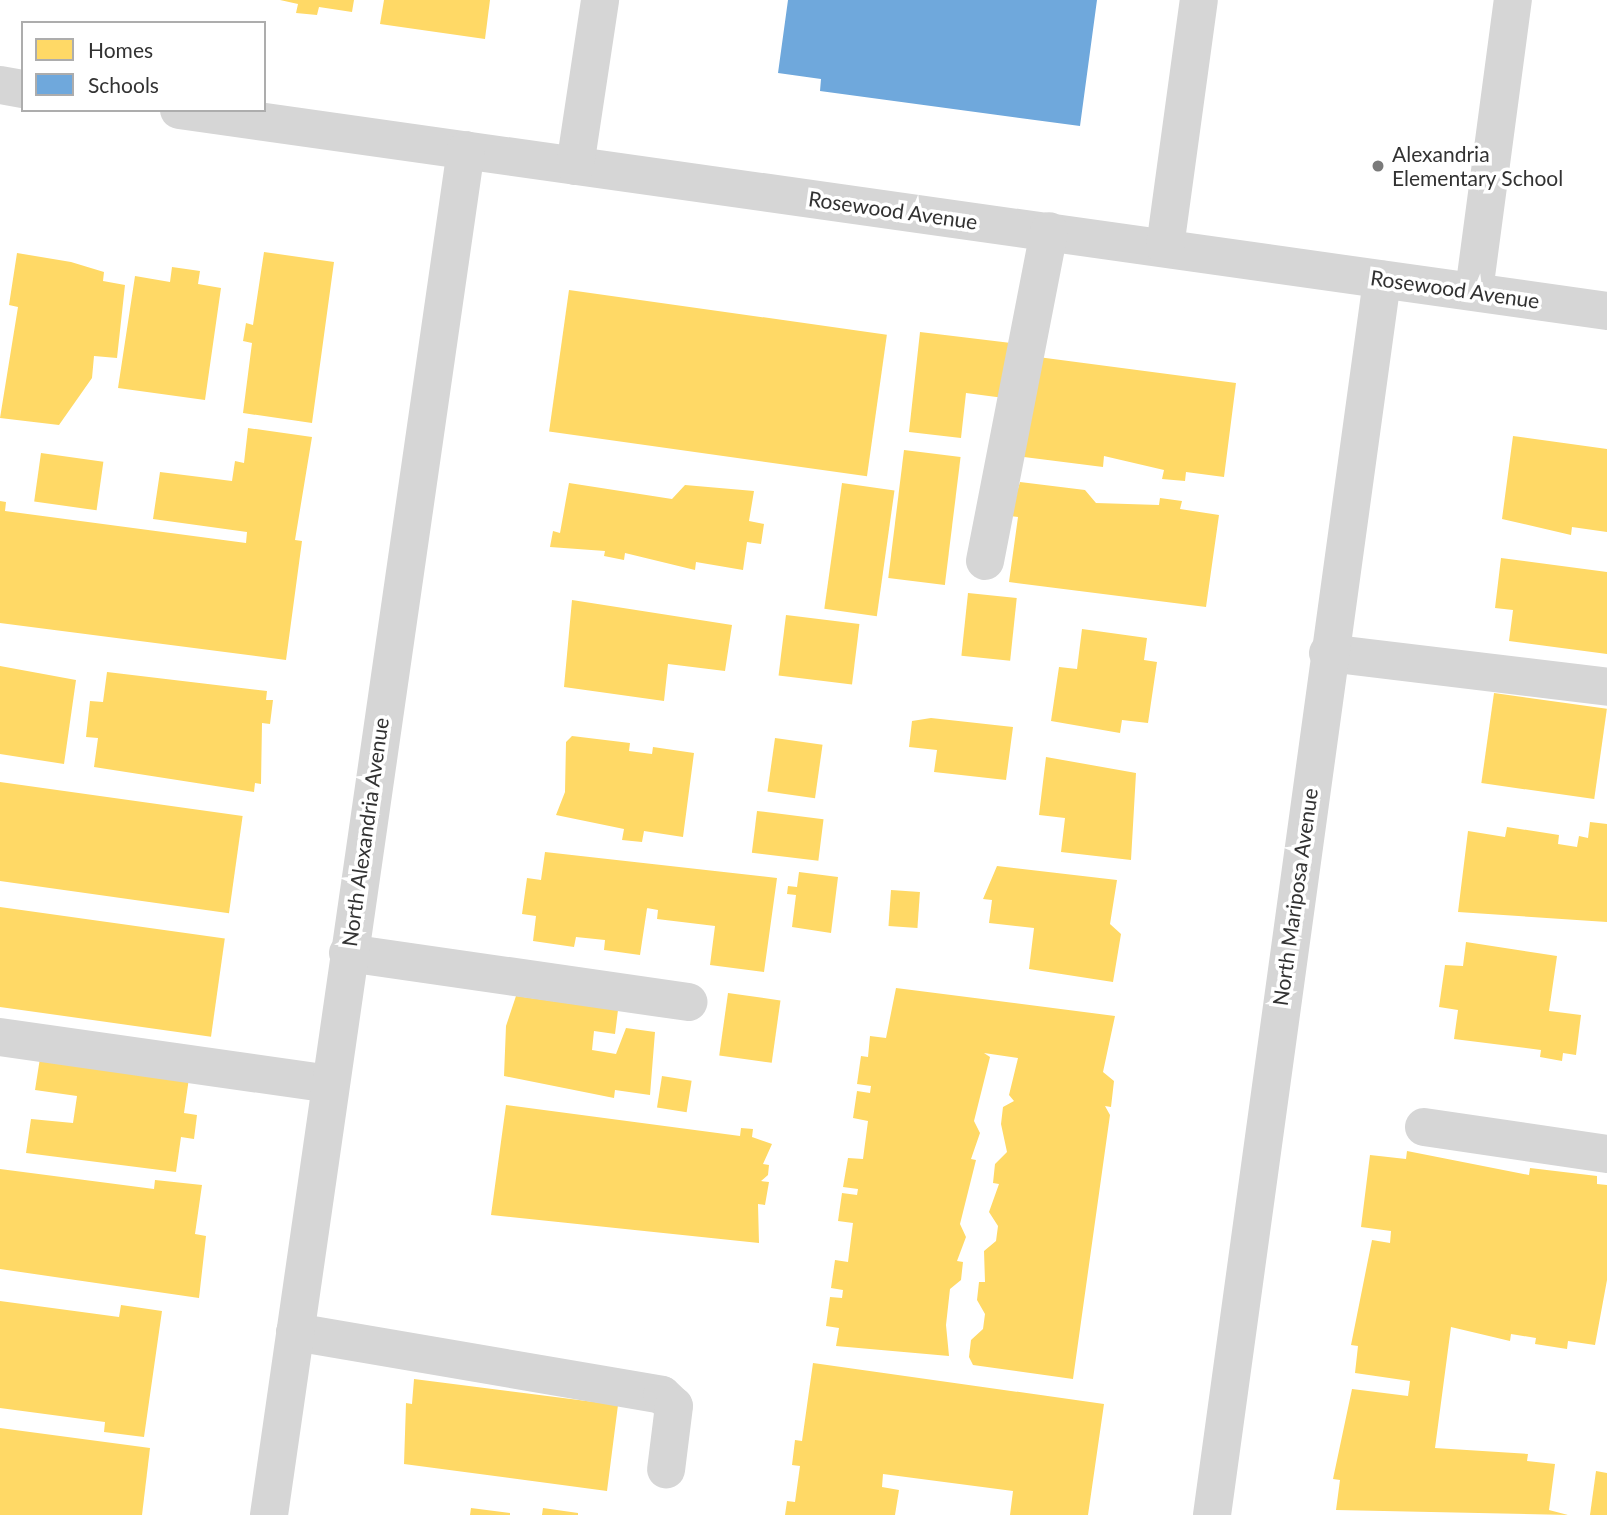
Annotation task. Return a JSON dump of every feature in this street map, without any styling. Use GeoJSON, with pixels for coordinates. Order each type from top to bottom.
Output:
{"type":"FeatureCollection","features":[{"type":"Feature","properties":{"kind":"street"},"geometry":{"type":"LineString","coordinates":[[575,166],[600,0]]}},
{"type":"Feature","properties":{"kind":"street"},"geometry":{"type":"LineString","coordinates":[[1165,247],[1199,0]]}},
{"type":"Feature","properties":{"kind":"street"},"geometry":{"type":"LineString","coordinates":[[1474,291],[1513,0]]}},
{"type":"Feature","properties":{"kind":"street"},"geometry":{"type":"LineString","coordinates":[[0,85],[21,89]]}},
{"type":"Feature","properties":{"kind":"street","name":"Rosewood Avenue"},"geometry":{"type":"LineString","coordinates":[[193,112],[1607,311]]}},
{"type":"Feature","properties":{"kind":"street","name":"North Alexandria Avenue"},"geometry":{"type":"LineString","coordinates":[[270,1515],[348,953],[466,150]]}},
{"type":"Feature","properties":{"kind":"street"},"geometry":{"type":"LineString","coordinates":[[985,561],[1049,231]]}},
{"type":"Feature","properties":{"kind":"street","name":"North Mariposa Avenue"},"geometry":{"type":"LineString","coordinates":[[1212,1515],[1328,653],[1382,280]]}},
{"type":"Feature","properties":{"kind":"street"},"geometry":{"type":"LineString","coordinates":[[1328,653],[1607,687]]}},
{"type":"Feature","properties":{"kind":"street"},"geometry":{"type":"LineString","coordinates":[[348,953],[688,1002]]}},
{"type":"Feature","properties":{"kind":"street"},"geometry":{"type":"LineString","coordinates":[[0,1037],[330,1084]]}},
{"type":"Feature","properties":{"kind":"street"},"geometry":{"type":"LineString","coordinates":[[1424,1127],[1607,1154]]}},
{"type":"Feature","properties":{"kind":"street"},"geometry":{"type":"LineString","coordinates":[[295,1332],[662,1395],[674,1406],[666,1470]]}},
{"type":"Feature","properties":{"kind":"building: Homes"},"geometry":{"type":"Polygon","coordinates":[[[280,0],[354,0],[352,12],[319,7],[317,15],[296,13],[298,4],[280,0]]]}},
{"type":"Feature","properties":{"kind":"building: Homes"},"geometry":{"type":"Polygon","coordinates":[[[384,0],[490,0],[485,39],[380,24],[384,0]]]}},
{"type":"Feature","properties":{"kind":"building: Homes"},"geometry":{"type":"Polygon","coordinates":[[[264,252],[334,262],[312,423],[243,413],[252,343],[243,341],[246,323],[253,325],[264,252]]]}},
{"type":"Feature","properties":{"kind":"building: Homes"},"geometry":{"type":"Polygon","coordinates":[[[17,253],[71,262],[104,272],[103,281],[125,285],[117,358],[94,356],[92,378],[59,425],[0,418],[18,307],[9,305],[17,253]]]}},
{"type":"Feature","properties":{"kind":"building: Homes"},"geometry":{"type":"Polygon","coordinates":[[[172,267],[200,271],[198,284],[221,288],[205,400],[118,388],[135,276],[170,282],[172,267]]]}},
{"type":"Feature","properties":{"kind":"building: Homes"},"geometry":{"type":"Polygon","coordinates":[[[569,290],[887,335],[867,476],[549,432],[569,290]]]}},
{"type":"Feature","properties":{"kind":"building: Homes"},"geometry":{"type":"Polygon","coordinates":[[[920,332],[1011,343],[1004,398],[966,393],[961,438],[909,432],[920,332]]]}},
{"type":"Feature","properties":{"kind":"building: Homes"},"geometry":{"type":"Polygon","coordinates":[[[1038,357],[1236,383],[1224,477],[1186,472],[1185,481],[1162,479],[1164,470],[1104,456],[1103,467],[1024,457],[1038,357]]]}},
{"type":"Feature","properties":{"kind":"building: Homes"},"geometry":{"type":"Polygon","coordinates":[[[248,428],[312,437],[295,540],[302,541],[286,660],[0,623],[0,501],[6,502],[5,511],[246,543],[247,532],[153,519],[160,472],[232,481],[235,461],[244,463],[248,428]]]}},
{"type":"Feature","properties":{"kind":"building: Homes"},"geometry":{"type":"Polygon","coordinates":[[[1513,436],[1607,449],[1607,532],[1572,527],[1571,535],[1502,519],[1513,436]]]}},
{"type":"Feature","properties":{"kind":"building: Homes"},"geometry":{"type":"Polygon","coordinates":[[[904,450],[961,457],[945,585],[888,578],[904,450]]]}},
{"type":"Feature","properties":{"kind":"building: Homes"},"geometry":{"type":"Polygon","coordinates":[[[41,453],[103,462],[97,510],[34,502],[41,453]]]}},
{"type":"Feature","properties":{"kind":"building: Homes"},"geometry":{"type":"Polygon","coordinates":[[[1020,482],[1085,490],[1096,503],[1159,505],[1160,498],[1182,501],[1180,509],[1219,515],[1206,607],[1009,582],[1018,517],[1010,516],[1020,482]]]}},
{"type":"Feature","properties":{"kind":"building: Homes"},"geometry":{"type":"Polygon","coordinates":[[[569,483],[672,499],[685,485],[754,491],[749,521],[764,524],[761,544],[747,542],[743,570],[696,562],[695,570],[625,553],[624,560],[604,556],[605,551],[550,547],[553,531],[560,533],[569,483]]]}},
{"type":"Feature","properties":{"kind":"building: Homes"},"geometry":{"type":"Polygon","coordinates":[[[842,483],[894,490],[877,616],[824,609],[842,483]]]}},
{"type":"Feature","properties":{"kind":"building: Homes"},"geometry":{"type":"Polygon","coordinates":[[[1501,558],[1607,572],[1607,654],[1509,641],[1513,610],[1495,608],[1501,558]]]}},
{"type":"Feature","properties":{"kind":"building: Homes"},"geometry":{"type":"Polygon","coordinates":[[[968,593],[1017,598],[1010,661],[961,656],[968,593]]]}},
{"type":"Feature","properties":{"kind":"building: Homes"},"geometry":{"type":"Polygon","coordinates":[[[572,600],[732,625],[725,671],[668,664],[664,701],[564,687],[572,600]]]}},
{"type":"Feature","properties":{"kind":"building: Homes"},"geometry":{"type":"Polygon","coordinates":[[[786,615],[859,624],[852,685],[779,676],[786,615]]]}},
{"type":"Feature","properties":{"kind":"building: Homes"},"geometry":{"type":"Polygon","coordinates":[[[1082,629],[1147,638],[1144,660],[1157,662],[1148,723],[1122,720],[1120,733],[1051,721],[1059,667],[1077,669],[1082,629]]]}},
{"type":"Feature","properties":{"kind":"building: Homes"},"geometry":{"type":"Polygon","coordinates":[[[0,666],[76,680],[64,764],[0,754],[0,666]]]}},
{"type":"Feature","properties":{"kind":"building: Homes"},"geometry":{"type":"Polygon","coordinates":[[[107,672],[267,691],[266,700],[273,700],[270,724],[262,723],[261,784],[255,783],[254,792],[94,767],[98,738],[86,737],[90,701],[103,702],[107,672]]]}},
{"type":"Feature","properties":{"kind":"building: Homes"},"geometry":{"type":"Polygon","coordinates":[[[1494,693],[1607,709],[1594,799],[1481,783],[1494,693]]]}},
{"type":"Feature","properties":{"kind":"building: Homes"},"geometry":{"type":"Polygon","coordinates":[[[931,718],[1013,727],[1006,780],[934,772],[937,750],[909,747],[912,721],[931,718]]]}},
{"type":"Feature","properties":{"kind":"building: Homes"},"geometry":{"type":"Polygon","coordinates":[[[572,736],[630,743],[629,751],[652,754],[653,747],[694,753],[683,837],[644,831],[642,842],[622,840],[624,829],[556,815],[565,792],[566,742],[572,736]]]}},
{"type":"Feature","properties":{"kind":"building: Homes"},"geometry":{"type":"Polygon","coordinates":[[[775,738],[823,745],[815,798],[767,791],[775,738]]]}},
{"type":"Feature","properties":{"kind":"building: Homes"},"geometry":{"type":"Polygon","coordinates":[[[1046,757],[1136,773],[1131,860],[1061,852],[1065,818],[1039,815],[1046,757]]]}},
{"type":"Feature","properties":{"kind":"building: Homes"},"geometry":{"type":"Polygon","coordinates":[[[0,782],[243,816],[229,913],[0,881],[0,782]]]}},
{"type":"Feature","properties":{"kind":"building: Homes"},"geometry":{"type":"Polygon","coordinates":[[[757,811],[824,819],[818,861],[752,853],[757,811]]]}},
{"type":"Feature","properties":{"kind":"building: Homes"},"geometry":{"type":"Polygon","coordinates":[[[1590,822],[1607,824],[1607,922],[1458,912],[1468,831],[1505,837],[1507,827],[1559,835],[1558,844],[1577,847],[1579,836],[1588,838],[1590,822]]]}},
{"type":"Feature","properties":{"kind":"building: Homes"},"geometry":{"type":"Polygon","coordinates":[[[545,852],[777,878],[764,972],[710,965],[715,926],[657,919],[658,910],[647,908],[640,955],[604,950],[605,940],[576,937],[574,947],[533,941],[536,916],[522,914],[527,878],[541,880],[545,852]]]}},
{"type":"Feature","properties":{"kind":"building: Homes"},"geometry":{"type":"Polygon","coordinates":[[[997,866],[1117,880],[1110,924],[1121,934],[1113,982],[1029,969],[1034,928],[989,923],[992,900],[983,899],[997,866]]]}},
{"type":"Feature","properties":{"kind":"building: Homes"},"geometry":{"type":"Polygon","coordinates":[[[799,872],[838,877],[831,933],[792,927],[796,895],[787,894],[788,886],[797,887],[799,872]]]}},
{"type":"Feature","properties":{"kind":"building: Homes"},"geometry":{"type":"Polygon","coordinates":[[[891,890],[920,892],[917,928],[888,926],[891,890]]]}},
{"type":"Feature","properties":{"kind":"building: Homes"},"geometry":{"type":"Polygon","coordinates":[[[0,907],[225,939],[211,1037],[0,1007],[0,907]]]}},
{"type":"Feature","properties":{"kind":"building: Homes"},"geometry":{"type":"Polygon","coordinates":[[[1466,942],[1557,956],[1549,1011],[1581,1015],[1576,1055],[1563,1053],[1562,1061],[1540,1057],[1541,1050],[1454,1039],[1458,1010],[1439,1007],[1445,965],[1463,966],[1466,942]]]}},
{"type":"Feature","properties":{"kind":"building: Homes"},"geometry":{"type":"Polygon","coordinates":[[[896,988],[1115,1016],[1103,1072],[1114,1081],[1111,1107],[1105,1106],[1110,1115],[1073,1379],[973,1365],[969,1357],[971,1340],[983,1329],[985,1314],[977,1300],[979,1282],[985,1282],[984,1251],[996,1241],[998,1226],[989,1212],[999,1184],[993,1183],[995,1164],[1007,1152],[1001,1124],[1003,1107],[1014,1101],[1009,1095],[1018,1058],[984,1053],[990,1057],[974,1121],[980,1133],[971,1159],[976,1160],[960,1224],[966,1237],[957,1261],[963,1262],[961,1280],[950,1289],[946,1325],[949,1356],[836,1346],[839,1328],[826,1326],[830,1297],[842,1298],[843,1290],[831,1288],[835,1260],[848,1262],[853,1223],[838,1221],[842,1193],[857,1195],[858,1189],[843,1187],[848,1158],[863,1159],[868,1121],[853,1118],[857,1091],[870,1093],[871,1086],[857,1084],[861,1056],[868,1057],[870,1036],[886,1038],[896,988]]]}},
{"type":"Feature","properties":{"kind":"building: Homes"},"geometry":{"type":"Polygon","coordinates":[[[728,993],[780,1000],[772,1063],[719,1055],[728,993]]]}},
{"type":"Feature","properties":{"kind":"building: Homes"},"geometry":{"type":"Polygon","coordinates":[[[516,996],[618,1010],[615,1034],[594,1031],[592,1050],[616,1054],[626,1028],[655,1032],[650,1095],[615,1090],[614,1098],[504,1076],[506,1026],[516,996]]]}},
{"type":"Feature","properties":{"kind":"building: Homes"},"geometry":{"type":"Polygon","coordinates":[[[40,1058],[189,1078],[184,1113],[197,1115],[194,1139],[181,1137],[176,1172],[26,1153],[31,1119],[73,1123],[77,1096],[35,1090],[40,1058]]]}},
{"type":"Feature","properties":{"kind":"building: Homes"},"geometry":{"type":"Polygon","coordinates":[[[662,1076],[692,1081],[687,1112],[657,1108],[662,1076]]]}},
{"type":"Feature","properties":{"kind":"building: Homes"},"geometry":{"type":"Polygon","coordinates":[[[506,1105],[740,1136],[741,1128],[753,1129],[752,1137],[772,1144],[763,1164],[769,1165],[768,1175],[761,1181],[769,1182],[765,1205],[758,1204],[759,1243],[491,1215],[506,1105]]]}},
{"type":"Feature","properties":{"kind":"building: Homes"},"geometry":{"type":"Polygon","coordinates":[[[1407,1151],[1529,1175],[1530,1168],[1597,1176],[1597,1184],[1607,1185],[1607,1280],[1595,1345],[1568,1341],[1567,1349],[1535,1344],[1536,1338],[1511,1334],[1510,1341],[1451,1327],[1435,1448],[1528,1454],[1527,1461],[1555,1464],[1549,1510],[1568,1515],[1336,1510],[1340,1480],[1333,1479],[1352,1389],[1408,1396],[1410,1381],[1355,1373],[1358,1346],[1351,1345],[1372,1240],[1390,1243],[1391,1231],[1361,1227],[1370,1155],[1406,1159],[1407,1151]]]}},
{"type":"Feature","properties":{"kind":"building: Homes"},"geometry":{"type":"Polygon","coordinates":[[[0,1169],[154,1189],[155,1180],[202,1185],[195,1234],[206,1236],[199,1298],[0,1269],[0,1169]]]}},
{"type":"Feature","properties":{"kind":"building: Homes"},"geometry":{"type":"Polygon","coordinates":[[[0,1301],[119,1317],[121,1305],[162,1311],[144,1437],[104,1432],[105,1422],[0,1408],[0,1301]]]}},
{"type":"Feature","properties":{"kind":"building: Homes"},"geometry":{"type":"Polygon","coordinates":[[[813,1363],[1104,1404],[1088,1515],[1010,1515],[1013,1491],[883,1474],[882,1487],[899,1490],[895,1515],[785,1515],[787,1501],[795,1502],[800,1466],[792,1465],[795,1440],[802,1441],[813,1363]]]}},
{"type":"Feature","properties":{"kind":"building: Homes"},"geometry":{"type":"Polygon","coordinates":[[[414,1379],[618,1405],[607,1491],[404,1464],[406,1403],[412,1404],[414,1379]]]}},
{"type":"Feature","properties":{"kind":"building: Homes"},"geometry":{"type":"Polygon","coordinates":[[[0,1428],[150,1448],[142,1515],[0,1515],[0,1428]]]}},
{"type":"Feature","properties":{"kind":"building: Homes"},"geometry":{"type":"Polygon","coordinates":[[[1596,1471],[1607,1473],[1607,1515],[1590,1515],[1596,1471]]]}},
{"type":"Feature","properties":{"kind":"building: Homes"},"geometry":{"type":"Polygon","coordinates":[[[471,1508],[510,1513],[510,1515],[470,1515],[471,1508]]]}},
{"type":"Feature","properties":{"kind":"building: Homes"},"geometry":{"type":"Polygon","coordinates":[[[543,1508],[578,1513],[578,1515],[542,1515],[543,1508]]]}},
{"type":"Feature","properties":{"kind":"building: Schools"},"geometry":{"type":"Polygon","coordinates":[[[788,0],[1097,0],[1080,126],[820,91],[821,79],[778,73],[788,0]]]}},
{"type":"Feature","properties":{"kind":"place","name":"Alexandria Elementary School"},"geometry":{"type":"Point","coordinates":[1378,166]}}]}
